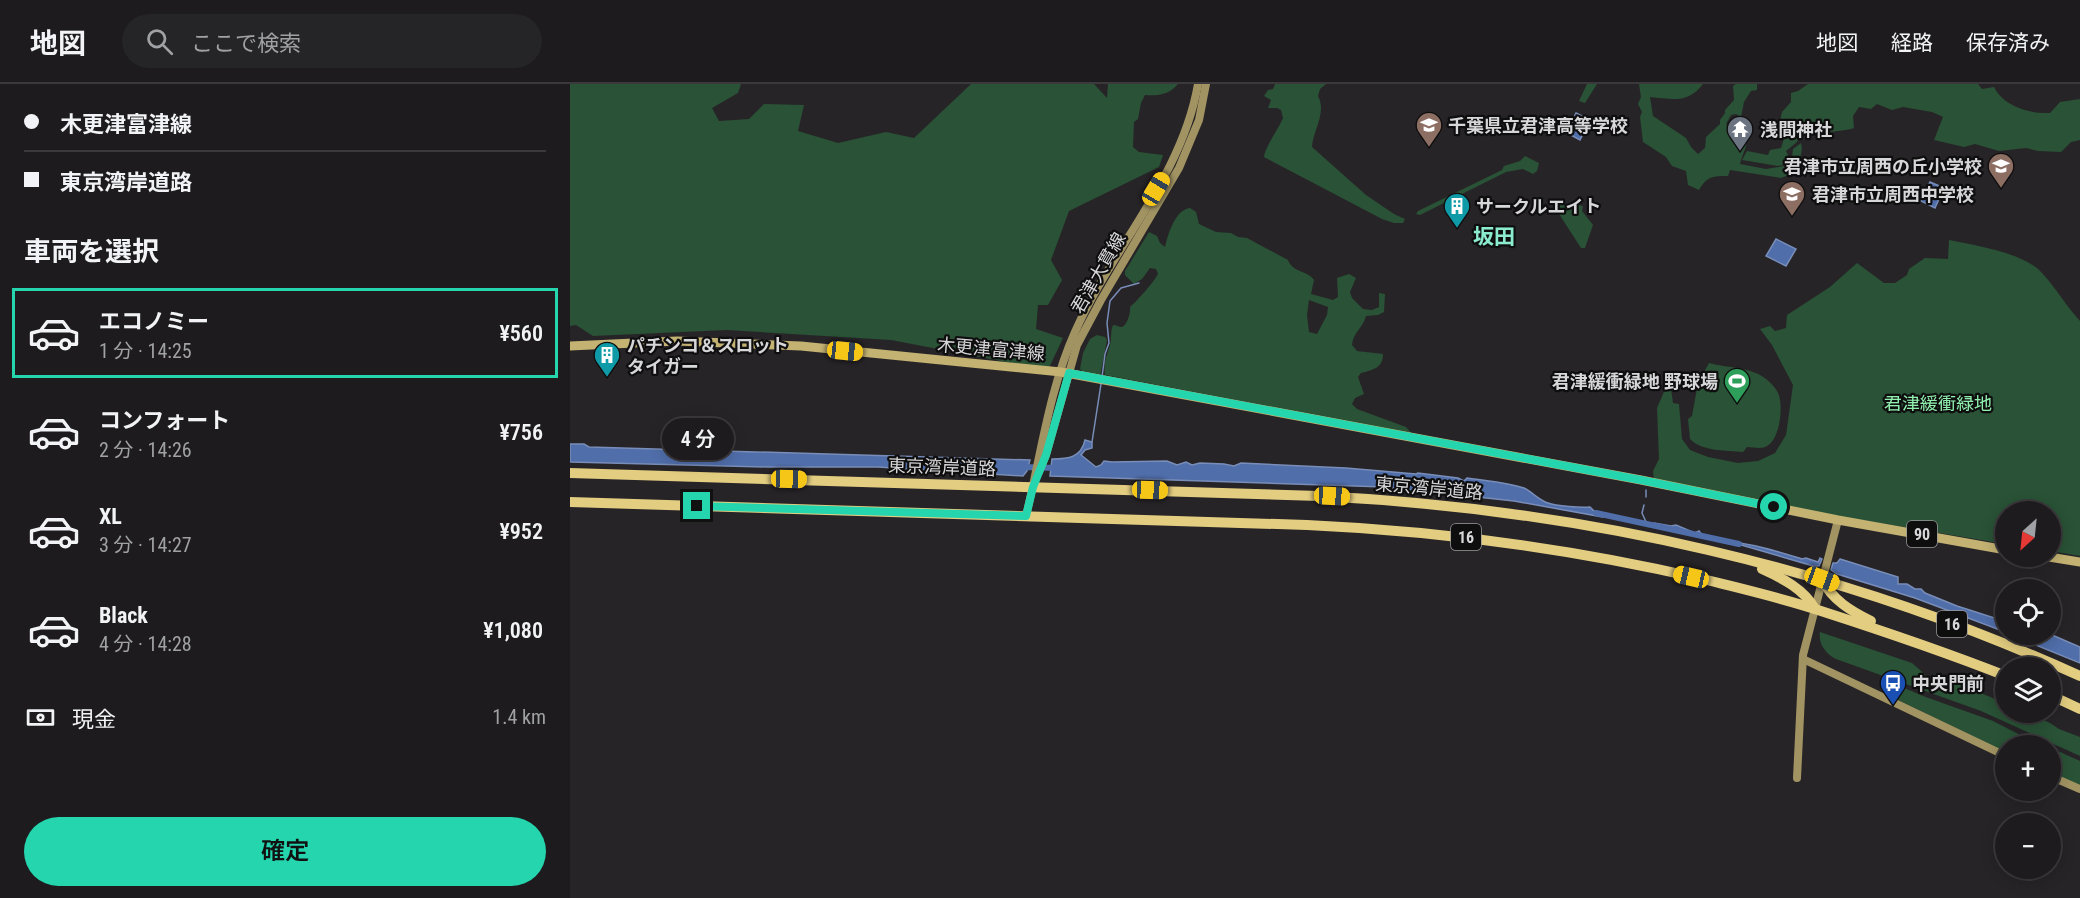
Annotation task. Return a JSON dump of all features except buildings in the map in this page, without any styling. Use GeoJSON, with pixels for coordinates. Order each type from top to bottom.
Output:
{"type":"FeatureCollection","features":[{"type":"Feature","properties":{"kind":"highway","name":"東京湾岸道路"},"geometry":{"type":"LineString","coordinates":[[570,473],[1035,481],[1384,499],[1531,516],[1688,545],[1824,575],[2080,676]]}},
{"type":"Feature","properties":{"kind":"highway","name":"16"},"geometry":{"type":"LineString","coordinates":[[570,502],[1341,526],[1482,539],[1630,563],[1717,583],[1815,609],[1995,672]]}},
{"type":"Feature","properties":{"kind":"highway"},"geometry":{"type":"LineString","coordinates":[[1688,545],[1776,575],[1802,592],[1815,609]]}},
{"type":"Feature","properties":{"kind":"highway"},"geometry":{"type":"LineString","coordinates":[[1824,575],[1831,594],[1858,615],[1906,633],[1940,651]]}},
{"type":"Feature","properties":{"kind":"highway"},"geometry":{"type":"LineString","coordinates":[[2061,700],[2080,709]]}},
{"type":"Feature","properties":{"kind":"main road","name":"君津大貫線"},"geometry":{"type":"LineString","coordinates":[[1026,516],[1075,332],[1096,291],[1171,162],[1187,128],[1198,84]]}},
{"type":"Feature","properties":{"kind":"main road","name":"君津大貫線"},"geometry":{"type":"LineString","coordinates":[[1065,373],[1086,326],[1179,168],[1200,120],[1206,84]]}},
{"type":"Feature","properties":{"kind":"main road","name":"木更津富津線"},"geometry":{"type":"LineString","coordinates":[[570,346],[677,342],[790,346],[1065,373],[1995,548]]}},
{"type":"Feature","properties":{"kind":"main road"},"geometry":{"type":"LineString","coordinates":[[1797,778],[1803,659],[1838,520]]}},
{"type":"Feature","properties":{"kind":"main road"},"geometry":{"type":"LineString","coordinates":[[2061,559],[2080,562]]}},
{"type":"Feature","properties":{"kind":"main road"},"geometry":{"type":"LineString","coordinates":[[1803,659],[1995,751]]}},
{"type":"Feature","properties":{"kind":"main road"},"geometry":{"type":"LineString","coordinates":[[2061,781],[2080,789]]}},
{"type":"Feature","properties":{"kind":"green space"},"geometry":{"type":"Polygon","coordinates":[[[570,84],[741,84],[738,93],[712,108],[719,121],[749,119],[764,104],[804,105],[798,131],[838,143],[886,132],[914,138],[971,84],[1094,84],[1107,98],[1108,84],[1178,84],[1163,94],[1145,95],[1138,119],[1134,122],[1133,147],[1139,152],[1163,155],[1159,167],[1069,211],[1051,260],[1062,280],[1048,305],[1038,305],[1036,329],[1063,338],[1048,370],[891,340],[727,330],[593,336],[576,325],[570,326],[570,84]]]}},
{"type":"Feature","properties":{"kind":"green space"},"geometry":{"type":"Polygon","coordinates":[[[1275,84],[1326,84],[1320,89],[1318,96],[1321,109],[1312,147],[1366,195],[1405,219],[1403,223],[1382,219],[1264,157],[1283,118],[1281,110],[1268,108],[1271,100],[1264,96],[1268,90],[1273,89],[1275,84]]]}},
{"type":"Feature","properties":{"kind":"green space"},"geometry":{"type":"Polygon","coordinates":[[[1587,84],[1597,84],[1585,103],[1579,101],[1587,84]]]}},
{"type":"Feature","properties":{"kind":"green space"},"geometry":{"type":"Polygon","coordinates":[[[1639,84],[1703,84],[1691,95],[1679,99],[1650,97],[1653,116],[1686,138],[1698,154],[1705,148],[1706,137],[1720,124],[1725,110],[1734,100],[1733,86],[1757,84],[1757,90],[1751,91],[1744,102],[1741,117],[1736,114],[1731,115],[1726,124],[1738,133],[1745,130],[1746,143],[1740,164],[1766,169],[1784,166],[1792,157],[1793,149],[1801,143],[1799,164],[1794,173],[1781,178],[1730,170],[1728,176],[1708,179],[1699,190],[1688,185],[1686,171],[1672,166],[1666,157],[1643,142],[1640,117],[1642,112],[1638,104],[1641,97],[1639,84]]]}},
{"type":"Feature","properties":{"kind":"green space"},"geometry":{"type":"Polygon","coordinates":[[[1808,84],[1978,84],[1982,89],[1994,87],[1998,94],[2018,108],[2042,113],[2050,113],[2060,102],[2080,99],[2080,140],[2071,142],[2061,152],[2026,148],[1999,151],[1975,144],[1964,147],[1934,140],[1943,117],[1932,112],[1903,107],[1892,110],[1877,104],[1871,109],[1859,107],[1853,116],[1854,128],[1851,129],[1822,132],[1818,125],[1810,123],[1801,130],[1797,142],[1786,151],[1789,157],[1783,165],[1742,160],[1747,151],[1768,155],[1770,150],[1781,148],[1787,129],[1780,121],[1782,112],[1791,102],[1791,93],[1808,84]]]}},
{"type":"Feature","properties":{"kind":"green space"},"geometry":{"type":"Polygon","coordinates":[[[1525,156],[1539,163],[1537,171],[1533,174],[1523,169],[1506,172],[1420,215],[1416,214],[1502,170],[1504,166],[1520,161],[1525,156]]]}},
{"type":"Feature","properties":{"kind":"green space"},"geometry":{"type":"Polygon","coordinates":[[[1560,202],[1573,207],[1583,206],[1582,211],[1593,225],[1585,248],[1581,248],[1552,203],[1560,202]]]}},
{"type":"Feature","properties":{"kind":"green space"},"geometry":{"type":"Polygon","coordinates":[[[1190,208],[1196,212],[1199,224],[1216,232],[1231,233],[1247,238],[1288,260],[1293,267],[1308,274],[1314,280],[1311,294],[1333,300],[1338,297],[1337,278],[1349,274],[1356,278],[1350,292],[1352,298],[1363,309],[1372,310],[1379,307],[1379,293],[1385,294],[1384,312],[1366,316],[1353,341],[1352,345],[1357,351],[1383,354],[1383,359],[1379,365],[1361,373],[1358,377],[1364,394],[1355,398],[1352,404],[1357,409],[1406,427],[1412,434],[1105,375],[1105,363],[1113,325],[1122,327],[1126,324],[1130,307],[1158,274],[1156,269],[1150,268],[1142,279],[1134,284],[1125,275],[1125,271],[1149,232],[1157,236],[1165,247],[1173,223],[1185,210],[1190,208]],[[1309,300],[1307,315],[1309,332],[1317,334],[1327,315],[1328,307],[1309,300]]]}},
{"type":"Feature","properties":{"kind":"green space","name":"君津緩衝緑地"},"geometry":{"type":"Polygon","coordinates":[[[1949,240],[1972,244],[2024,260],[2042,273],[2080,321],[2080,556],[2061,553],[2061,501],[1995,501],[1995,542],[1790,508],[1654,480],[1653,471],[1659,459],[1657,408],[1666,387],[1671,389],[1673,403],[1679,404],[1682,439],[1690,450],[1708,457],[1738,463],[1758,461],[1775,453],[1786,435],[1793,385],[1772,345],[1760,329],[1770,326],[1775,331],[1786,328],[1787,315],[1830,287],[1857,263],[1884,283],[1895,283],[1925,258],[1948,259],[1949,240]]]}},
{"type":"Feature","properties":{"kind":"green space"},"geometry":{"type":"Polygon","coordinates":[[[1097,335],[1107,340],[1100,376],[1083,372],[1080,369],[1083,353],[1090,339],[1097,335]]]}},
{"type":"Feature","properties":{"kind":"green space","name":"君津緩衝緑地 野球場"},"geometry":{"type":"Polygon","coordinates":[[[1709,363],[1754,372],[1775,387],[1781,406],[1777,431],[1770,444],[1763,448],[1747,447],[1743,452],[1708,448],[1690,439],[1688,419],[1692,416],[1698,383],[1709,363]]]}},
{"type":"Feature","properties":{"kind":"green space"},"geometry":{"type":"Polygon","coordinates":[[[1820,632],[1912,663],[1929,678],[1934,674],[1995,699],[1995,717],[1836,659],[1829,654],[1820,641],[1820,632]]]}},
{"type":"Feature","properties":{"kind":"green space"},"geometry":{"type":"Polygon","coordinates":[[[1886,684],[1902,687],[1993,721],[2020,735],[1995,735],[1995,747],[1890,696],[1885,691],[1886,684]]]}},
{"type":"Feature","properties":{"kind":"green space"},"geometry":{"type":"Polygon","coordinates":[[[2007,723],[2050,723],[2080,737],[2080,756],[2061,747],[2061,735],[2034,735],[2007,723]]]}},
{"type":"Feature","properties":{"kind":"green space"},"geometry":{"type":"Polygon","coordinates":[[[2061,752],[2080,761],[2080,787],[2061,778],[2061,752]]]}},
{"type":"Feature","properties":{"kind":"water"},"geometry":{"type":"Polygon","coordinates":[[[1576,113],[1590,120],[1580,140],[1567,133],[1576,113]]]}},
{"type":"Feature","properties":{"kind":"water"},"geometry":{"type":"Polygon","coordinates":[[[1930,182],[1944,188],[1935,208],[1921,201],[1930,182]]]}},
{"type":"Feature","properties":{"kind":"water"},"geometry":{"type":"Polygon","coordinates":[[[1776,239],[1796,249],[1786,266],[1766,256],[1776,239]]]}},
{"type":"Feature","properties":{"kind":"water"},"geometry":{"type":"Polygon","coordinates":[[[1085,440],[1092,442],[1092,448],[1085,450],[1081,455],[1096,467],[1104,461],[1167,461],[1177,465],[1186,462],[1192,465],[1200,463],[1234,466],[1241,463],[1418,473],[1458,478],[1464,481],[1467,478],[1517,486],[1548,503],[1590,507],[1594,511],[1603,513],[1603,517],[1514,501],[1385,487],[1050,476],[1052,459],[1063,459],[1077,454],[1085,440]]]}},
{"type":"Feature","properties":{"kind":"water"},"geometry":{"type":"Polygon","coordinates":[[[570,444],[584,444],[589,447],[1030,460],[1023,476],[878,467],[570,462],[570,444]]]}},
{"type":"Feature","properties":{"kind":"water"},"geometry":{"type":"Polygon","coordinates":[[[1654,523],[1676,525],[1695,533],[1699,531],[1703,536],[1653,525],[1654,523]]]}},
{"type":"Feature","properties":{"kind":"water"},"geometry":{"type":"Polygon","coordinates":[[[1731,542],[1758,546],[1818,562],[1820,558],[1822,559],[1819,566],[1813,566],[1731,542]]]}},
{"type":"Feature","properties":{"kind":"water"},"geometry":{"type":"Polygon","coordinates":[[[1840,559],[1898,577],[1898,584],[1907,584],[1957,606],[1995,618],[1995,628],[1915,598],[1837,574],[1831,570],[1833,563],[1837,563],[1840,559]]]}},
{"type":"Feature","properties":{"kind":"water"},"geometry":{"type":"Polygon","coordinates":[[[2061,639],[2080,647],[2080,663],[2036,645],[2061,645],[2061,639]]]}},
{"type":"Feature","properties":{"kind":"waterway"},"geometry":{"type":"LineString","coordinates":[[1102,377],[1109,343],[1107,323],[1110,301],[1121,288],[1139,283]]}},
{"type":"Feature","properties":{"kind":"waterway"},"geometry":{"type":"LineString","coordinates":[[1092,442],[1101,384]]}},
{"type":"Feature","properties":{"kind":"waterway"},"geometry":{"type":"LineString","coordinates":[[1020,467],[1058,468]]}},
{"type":"Feature","properties":{"kind":"waterway"},"geometry":{"type":"LineString","coordinates":[[1646,490],[1646,497]]}},
{"type":"Feature","properties":{"kind":"waterway"},"geometry":{"type":"LineString","coordinates":[[1644,505],[1642,513],[1647,524]]}},
{"type":"Feature","properties":{"kind":"waterway"},"geometry":{"type":"LineString","coordinates":[[1596,513],[1739,544]]}},
{"type":"Feature","properties":{"kind":"place","name":"千葉県立君津高等学校"},"geometry":{"type":"Point","coordinates":[1429,148]}},
{"type":"Feature","properties":{"kind":"place","name":"浅間神社"},"geometry":{"type":"Point","coordinates":[1740,152]}},
{"type":"Feature","properties":{"kind":"place","name":"君津市立周西の丘小学校"},"geometry":{"type":"Point","coordinates":[2001,189]}},
{"type":"Feature","properties":{"kind":"place","name":"君津市立周西中学校"},"geometry":{"type":"Point","coordinates":[1792,217]}},
{"type":"Feature","properties":{"kind":"place","name":"サークルエイト"},"geometry":{"type":"Point","coordinates":[1457,229]}},
{"type":"Feature","properties":{"kind":"place","name":"パチンコ＆スロット タイガー"},"geometry":{"type":"Point","coordinates":[607,378]}},
{"type":"Feature","properties":{"kind":"place","name":"君津緩衝緑地 野球場"},"geometry":{"type":"Point","coordinates":[1737,404]}},
{"type":"Feature","properties":{"kind":"place","name":"中央門前"},"geometry":{"type":"Point","coordinates":[1893,706]}},
{"type":"Feature","properties":{"kind":"district","name":"坂田"},"geometry":{"type":"Point","coordinates":[1494,237]}},
{"type":"Feature","properties":{"kind":"route"},"geometry":{"type":"LineString","coordinates":[[697,506],[1026,516],[1069,373],[1774,507]]}}]}
